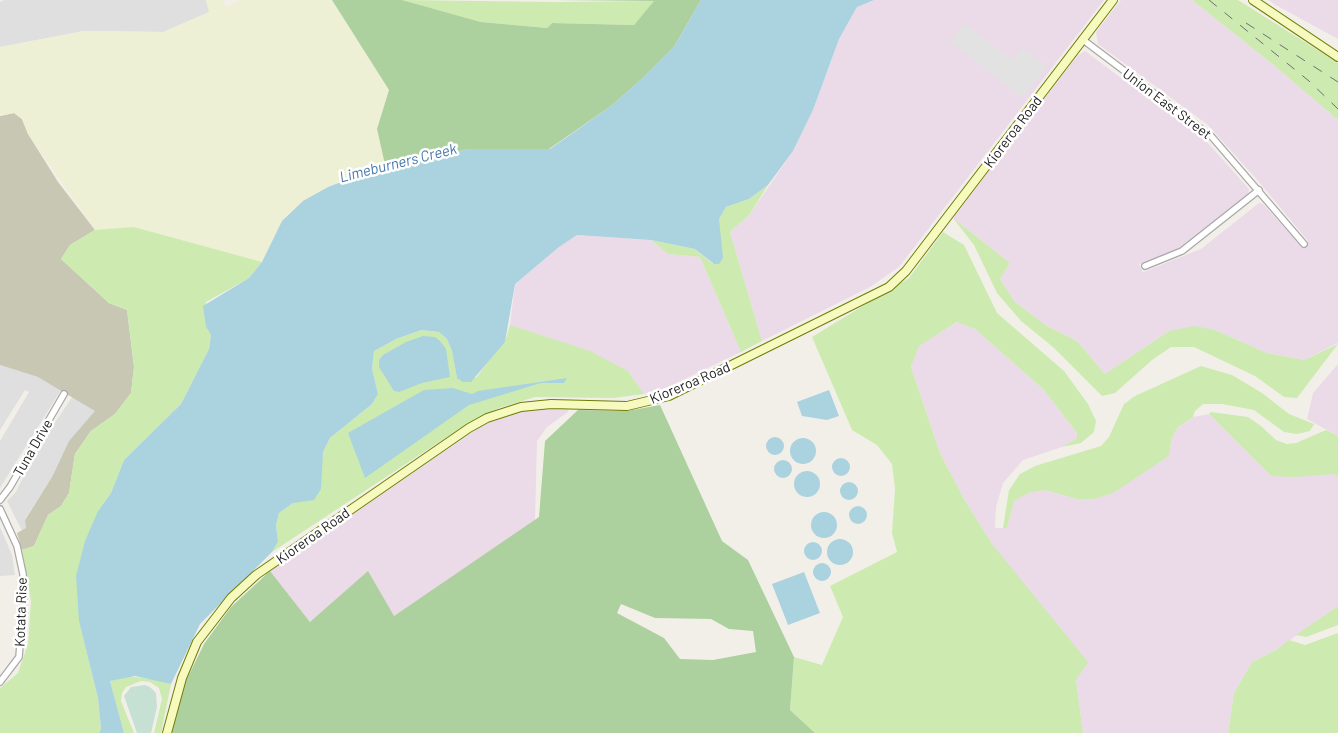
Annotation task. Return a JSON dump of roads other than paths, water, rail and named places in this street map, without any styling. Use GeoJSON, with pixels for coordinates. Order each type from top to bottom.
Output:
{"type":"FeatureCollection","features":[{"type":"Feature","properties":{"kind":"main road","name":"Kioreroa Road"},"geometry":{"type":"LineString","coordinates":[[167,733],[182,678],[197,642],[231,598],[256,575],[469,428],[487,418],[521,407],[551,404],[627,406],[664,397],[888,287],[906,271],[1113,0]]}},
{"type":"Feature","properties":{"kind":"main road"},"geometry":{"type":"LineString","coordinates":[[1255,0],[1338,58]]}},
{"type":"Feature","properties":{"kind":"street","name":"Union East Street"},"geometry":{"type":"LineString","coordinates":[[1082,40],[1212,137],[1304,244]]}},
{"type":"Feature","properties":{"kind":"street"},"geometry":{"type":"LineString","coordinates":[[1145,266],[1182,252],[1259,190]]}},
{"type":"Feature","properties":{"kind":"street","name":"Tuna Drive"},"geometry":{"type":"LineString","coordinates":[[0,500],[64,394]]}},
{"type":"Feature","properties":{"kind":"street","name":"Kotata Rise"},"geometry":{"type":"LineString","coordinates":[[0,509],[17,546],[23,574],[24,596],[19,657],[0,682]]}},
{"type":"Feature","properties":{"kind":"water"},"geometry":{"type":"Polygon","coordinates":[[[701,0],[874,0],[857,7],[839,39],[813,110],[793,151],[768,185],[749,199],[726,207],[719,219],[723,258],[719,264],[714,264],[695,249],[651,240],[577,235],[559,247],[515,284],[505,342],[471,382],[463,382],[457,378],[452,351],[447,339],[439,332],[422,330],[396,339],[374,351],[372,369],[378,394],[372,404],[330,438],[323,452],[321,489],[314,500],[293,503],[279,513],[276,525],[278,542],[272,552],[200,624],[171,684],[135,676],[110,681],[124,733],[99,733],[101,729],[98,698],[79,621],[76,576],[85,541],[98,511],[111,493],[124,460],[181,404],[209,349],[211,335],[206,327],[203,306],[249,278],[262,262],[282,221],[303,201],[328,187],[363,174],[468,149],[550,149],[611,106],[643,78],[674,47],[701,0]]]}},
{"type":"Feature","properties":{"kind":"water"},"geometry":{"type":"Polygon","coordinates":[[[423,336],[435,337],[446,349],[450,377],[422,383],[399,392],[394,391],[379,367],[379,360],[383,355],[406,342],[423,336]]]}},
{"type":"Feature","properties":{"kind":"water"},"geometry":{"type":"Polygon","coordinates":[[[567,378],[564,383],[541,383],[469,405],[365,478],[348,433],[424,390],[453,388],[472,394],[478,391],[567,378]]]}},
{"type":"Feature","properties":{"kind":"water"},"geometry":{"type":"Polygon","coordinates":[[[829,390],[839,416],[827,420],[802,416],[797,402],[829,390]]]}},
{"type":"Feature","properties":{"kind":"water"},"geometry":{"type":"Polygon","coordinates":[[[775,437],[781,440],[784,446],[781,452],[775,455],[769,452],[766,446],[769,440],[775,437]]]}},
{"type":"Feature","properties":{"kind":"water"},"geometry":{"type":"Polygon","coordinates":[[[803,438],[812,442],[816,451],[812,460],[803,464],[794,460],[790,451],[794,442],[803,438]]]}},
{"type":"Feature","properties":{"kind":"water"},"geometry":{"type":"Polygon","coordinates":[[[841,458],[847,461],[850,467],[847,473],[841,476],[835,473],[832,467],[835,461],[841,458]]]}},
{"type":"Feature","properties":{"kind":"water"},"geometry":{"type":"Polygon","coordinates":[[[783,460],[789,463],[792,469],[789,475],[783,478],[777,475],[774,469],[777,463],[783,460]]]}},
{"type":"Feature","properties":{"kind":"water"},"geometry":{"type":"Polygon","coordinates":[[[807,471],[816,475],[820,484],[816,493],[807,497],[798,493],[794,484],[798,475],[807,471]]]}},
{"type":"Feature","properties":{"kind":"water"},"geometry":{"type":"Polygon","coordinates":[[[849,482],[855,485],[858,491],[855,497],[849,500],[843,497],[840,491],[843,485],[849,482]]]}},
{"type":"Feature","properties":{"kind":"water"},"geometry":{"type":"Polygon","coordinates":[[[858,506],[864,509],[867,515],[864,521],[858,524],[852,521],[849,515],[852,509],[858,506]]]}},
{"type":"Feature","properties":{"kind":"water"},"geometry":{"type":"Polygon","coordinates":[[[824,512],[833,516],[837,525],[833,534],[824,538],[815,534],[811,525],[815,516],[824,512]]]}},
{"type":"Feature","properties":{"kind":"water"},"geometry":{"type":"Polygon","coordinates":[[[840,539],[849,543],[853,552],[849,561],[840,565],[831,561],[827,552],[831,543],[840,539]]]}},
{"type":"Feature","properties":{"kind":"water"},"geometry":{"type":"Polygon","coordinates":[[[813,542],[819,545],[822,551],[819,557],[813,560],[807,557],[804,551],[807,545],[813,542]]]}},
{"type":"Feature","properties":{"kind":"water"},"geometry":{"type":"Polygon","coordinates":[[[822,563],[828,566],[831,572],[828,578],[822,581],[816,578],[813,572],[816,566],[822,563]]]}},
{"type":"Feature","properties":{"kind":"water"},"geometry":{"type":"Polygon","coordinates":[[[804,572],[820,613],[788,625],[772,584],[804,572]]]}},
{"type":"Feature","properties":{"kind":"railway"},"geometry":{"type":"LineString","coordinates":[[1209,0],[1309,81],[1338,109]]}},
{"type":"Feature","properties":{"kind":"railway"},"geometry":{"type":"LineString","coordinates":[[1246,23],[1338,82]]}},
{"type":"Feature","properties":{"kind":"water label","name":"Limeburners Creek"},"geometry":{"type":"Point","coordinates":[398,163]}}]}
